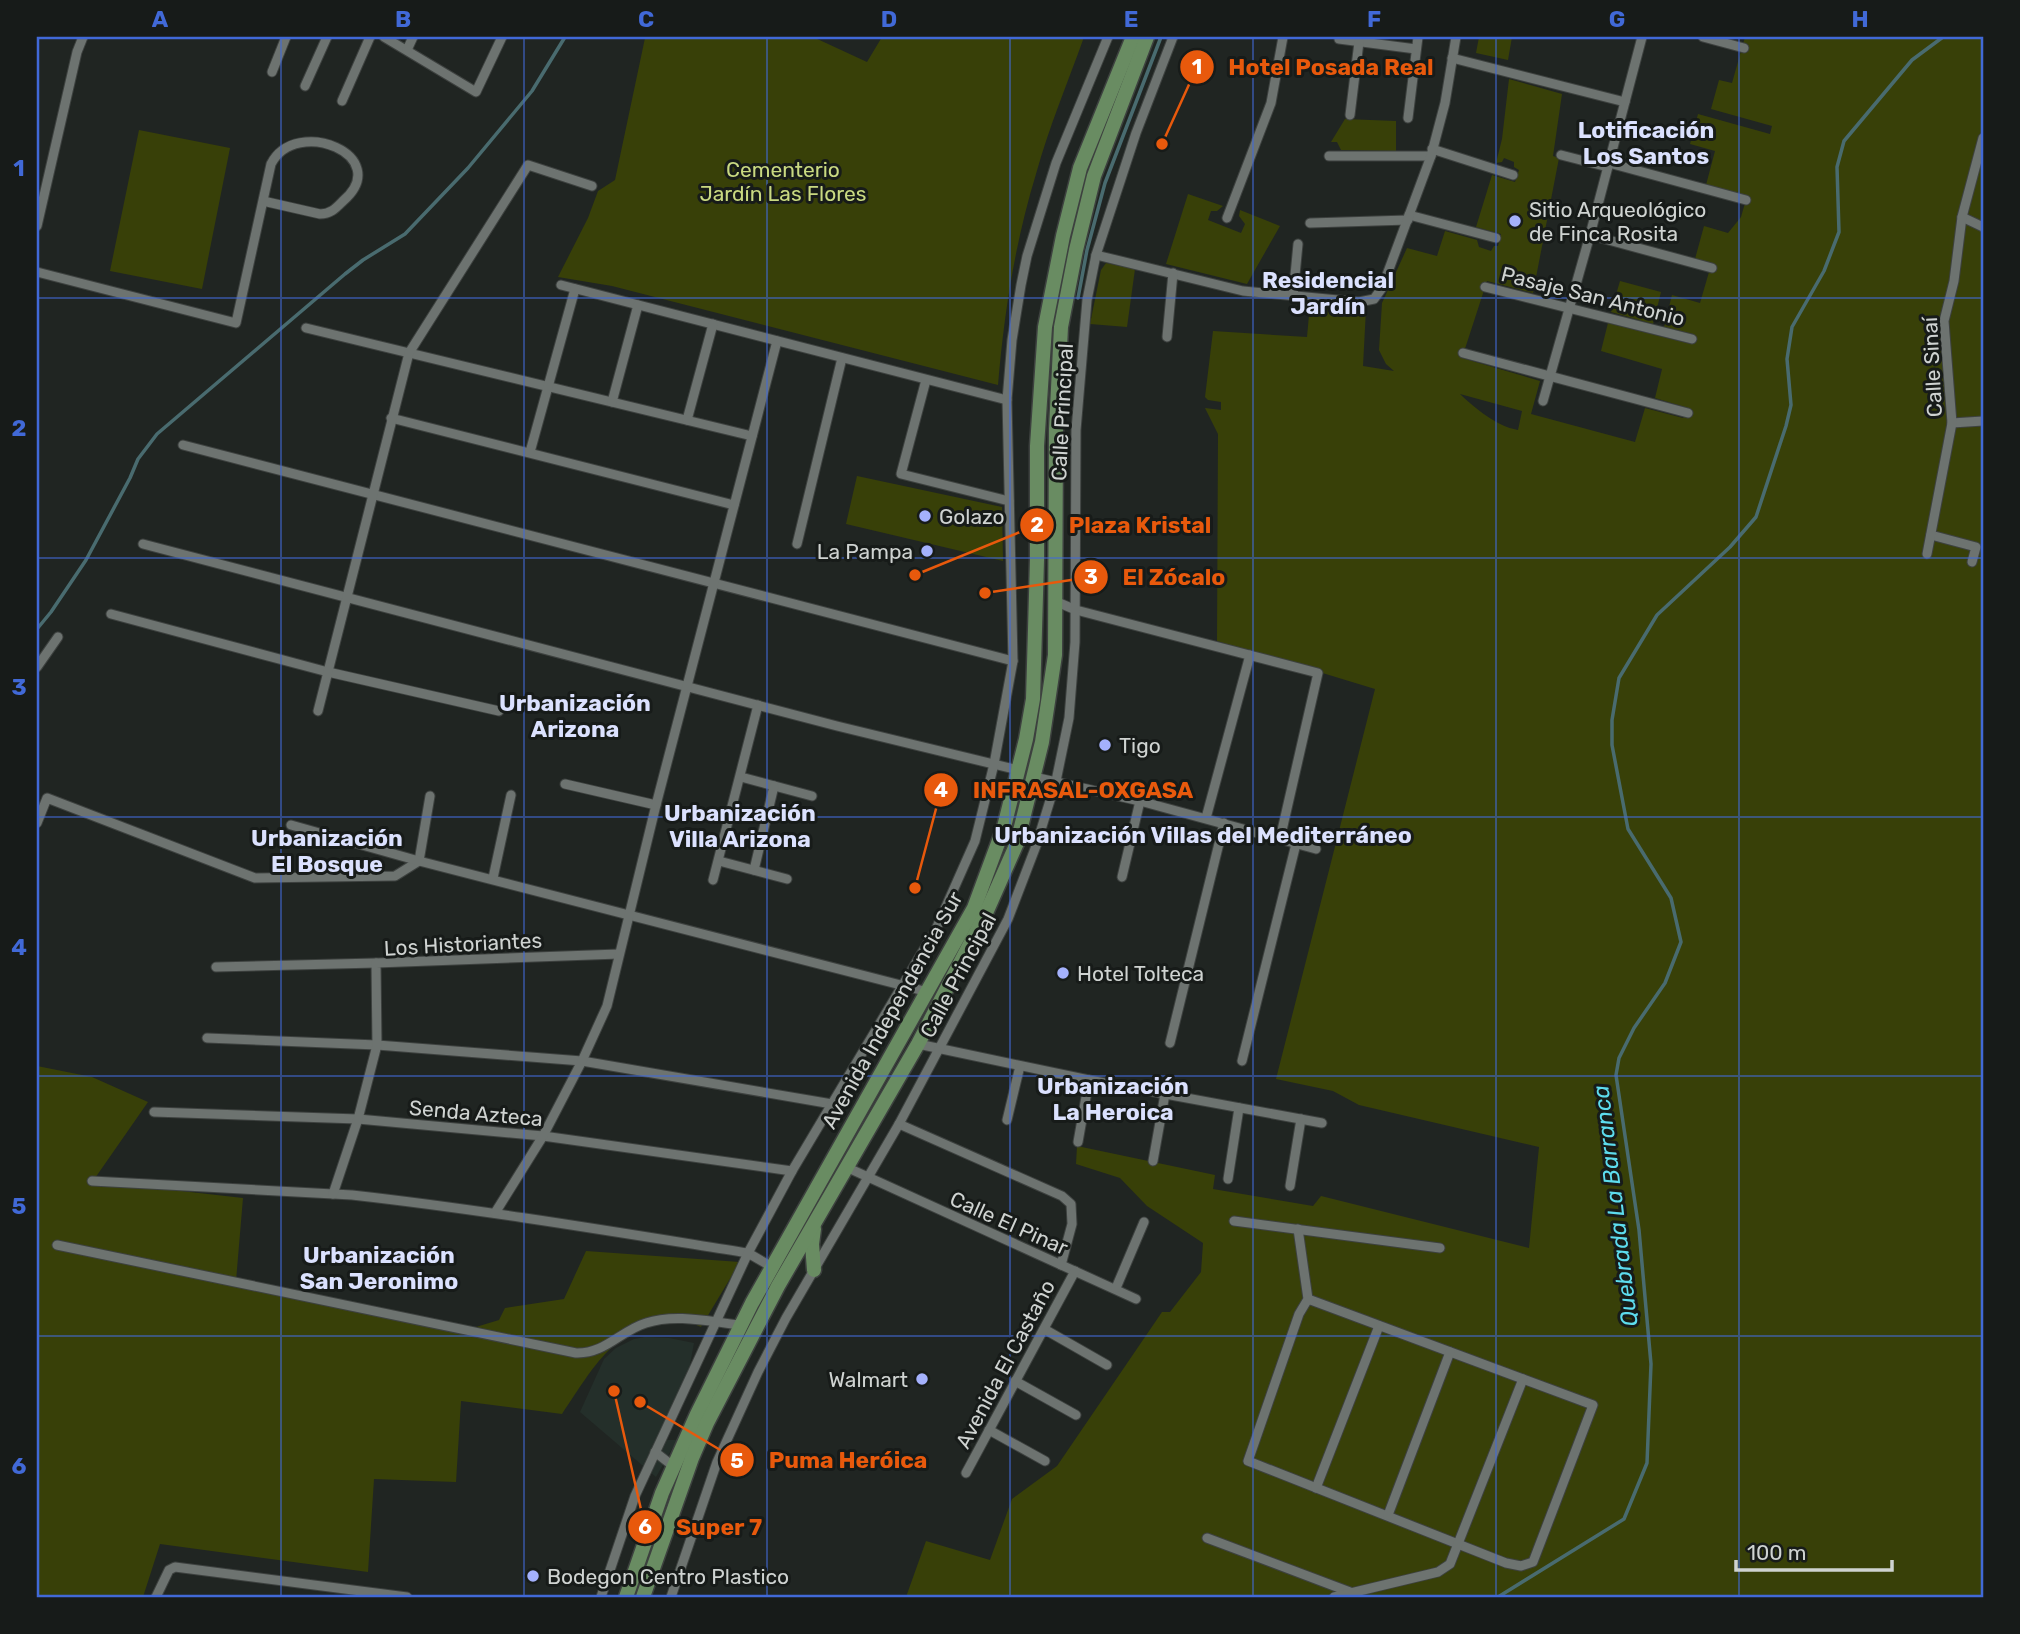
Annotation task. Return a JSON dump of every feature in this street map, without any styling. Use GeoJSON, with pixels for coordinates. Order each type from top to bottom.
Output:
{"type":"FeatureCollection","features":[{"type":"Feature","properties":{"kind":"highway","name":"Avenida Independencia Sur"},"geometry":{"type":"LineString","coordinates":[[626,1597],[673,1466],[741,1325],[974,908],[1004,827],[1033,699],[1037,446],[1045,327],[1080,168],[1133,37]]}},
{"type":"Feature","properties":{"kind":"highway","name":"Avenida Independencia Sur"},"geometry":{"type":"LineString","coordinates":[[643,1597],[707,1423],[778,1286],[918,1044],[986,913],[1017,843],[1034,777],[1052,678],[1057,603],[1056,429],[1061,327],[1094,176],[1147,37]]}},
{"type":"Feature","properties":{"kind":"highway"},"geometry":{"type":"LineString","coordinates":[[814,1270],[812,1244],[815,1220]]}},
{"type":"Feature","properties":{"kind":"street"},"geometry":{"type":"LineString","coordinates":[[37,226],[77,52],[83,37]]}},
{"type":"Feature","properties":{"kind":"street"},"geometry":{"type":"LineString","coordinates":[[272,72],[286,37]]}},
{"type":"Feature","properties":{"kind":"street"},"geometry":{"type":"LineString","coordinates":[[305,86],[327,37]]}},
{"type":"Feature","properties":{"kind":"street"},"geometry":{"type":"LineString","coordinates":[[342,101],[370,37]]}},
{"type":"Feature","properties":{"kind":"street"},"geometry":{"type":"LineString","coordinates":[[384,37],[476,92],[502,37]]}},
{"type":"Feature","properties":{"kind":"street"},"geometry":{"type":"LineString","coordinates":[[407,50],[413,37]]}},
{"type":"Feature","properties":{"kind":"street"},"geometry":{"type":"LineString","coordinates":[[601,1597],[635,1496],[748,1253],[792,1171],[936,929],[975,841],[994,764],[1013,661],[1007,400],[1012,340],[1027,256],[1056,163],[1108,37]]}},
{"type":"Feature","properties":{"kind":"street","name":"Calle Principal"},"geometry":{"type":"LineString","coordinates":[[671,1597],[717,1462],[758,1372],[899,1124],[1008,919],[1036,846],[1056,781],[1069,718],[1076,610],[1076,430],[1087,300],[1096,255],[1136,132],[1172,37]]}},
{"type":"Feature","properties":{"kind":"street"},"geometry":{"type":"LineString","coordinates":[[1227,218],[1271,103],[1283,37]]}},
{"type":"Feature","properties":{"kind":"street"},"geometry":{"type":"LineString","coordinates":[[1408,118],[1418,37]]}},
{"type":"Feature","properties":{"kind":"street"},"geometry":{"type":"LineString","coordinates":[[1096,255],[1243,291],[1367,302],[1379,295],[1432,153],[1445,103],[1456,37]]}},
{"type":"Feature","properties":{"kind":"street"},"geometry":{"type":"LineString","coordinates":[[1543,401],[1642,37]]}},
{"type":"Feature","properties":{"kind":"street"},"geometry":{"type":"LineString","coordinates":[[1703,37],[1744,48]]}},
{"type":"Feature","properties":{"kind":"street"},"geometry":{"type":"LineString","coordinates":[[1339,38],[1416,49]]}},
{"type":"Feature","properties":{"kind":"street"},"geometry":{"type":"LineString","coordinates":[[1350,115],[1359,42]]}},
{"type":"Feature","properties":{"kind":"street"},"geometry":{"type":"LineString","coordinates":[[1452,58],[1625,102]]}},
{"type":"Feature","properties":{"kind":"street","name":"Calle Sinaí"},"geometry":{"type":"LineString","coordinates":[[1927,554],[1952,423],[1944,321],[1954,281],[1962,217],[1983,138]]}},
{"type":"Feature","properties":{"kind":"street"},"geometry":{"type":"LineString","coordinates":[[37,272],[236,323],[271,164],[277,155],[287,148],[306,142],[329,144],[343,150],[354,161],[358,175],[357,187],[330,213],[320,214],[263,201]]}},
{"type":"Feature","properties":{"kind":"street"},"geometry":{"type":"LineString","coordinates":[[1329,156],[1432,153],[1513,175]]}},
{"type":"Feature","properties":{"kind":"street"},"geometry":{"type":"LineString","coordinates":[[1561,155],[1746,200]]}},
{"type":"Feature","properties":{"kind":"street"},"geometry":{"type":"LineString","coordinates":[[318,711],[409,353],[528,165],[592,186]]}},
{"type":"Feature","properties":{"kind":"street"},"geometry":{"type":"LineString","coordinates":[[1310,223],[1409,217],[1496,238]]}},
{"type":"Feature","properties":{"kind":"street"},"geometry":{"type":"LineString","coordinates":[[1962,217],[1983,227]]}},
{"type":"Feature","properties":{"kind":"street"},"geometry":{"type":"LineString","coordinates":[[1590,235],[1712,268]]}},
{"type":"Feature","properties":{"kind":"street"},"geometry":{"type":"LineString","coordinates":[[1293,296],[1298,244]]}},
{"type":"Feature","properties":{"kind":"street"},"geometry":{"type":"LineString","coordinates":[[1167,337],[1173,273]]}},
{"type":"Feature","properties":{"kind":"street"},"geometry":{"type":"LineString","coordinates":[[561,285],[1007,400]]}},
{"type":"Feature","properties":{"kind":"street","name":"Pasaje San Antonio"},"geometry":{"type":"LineString","coordinates":[[1485,287],[1692,339]]}},
{"type":"Feature","properties":{"kind":"street"},"geometry":{"type":"LineString","coordinates":[[530,452],[575,289]]}},
{"type":"Feature","properties":{"kind":"street"},"geometry":{"type":"LineString","coordinates":[[612,402],[638,305]]}},
{"type":"Feature","properties":{"kind":"street"},"geometry":{"type":"LineString","coordinates":[[687,420],[713,324]]}},
{"type":"Feature","properties":{"kind":"street"},"geometry":{"type":"LineString","coordinates":[[306,328],[752,436]]}},
{"type":"Feature","properties":{"kind":"street"},"geometry":{"type":"LineString","coordinates":[[495,1213],[543,1136],[607,1006],[656,805],[777,341]]}},
{"type":"Feature","properties":{"kind":"street"},"geometry":{"type":"LineString","coordinates":[[1463,353],[1688,413]]}},
{"type":"Feature","properties":{"kind":"street"},"geometry":{"type":"LineString","coordinates":[[797,544],[842,358]]}},
{"type":"Feature","properties":{"kind":"street"},"geometry":{"type":"LineString","coordinates":[[926,380],[901,474],[1009,501]]}},
{"type":"Feature","properties":{"kind":"street"},"geometry":{"type":"LineString","coordinates":[[391,418],[734,505]]}},
{"type":"Feature","properties":{"kind":"street"},"geometry":{"type":"LineString","coordinates":[[1952,423],[1983,421]]}},
{"type":"Feature","properties":{"kind":"street"},"geometry":{"type":"LineString","coordinates":[[1056,429],[1076,430]]}},
{"type":"Feature","properties":{"kind":"street"},"geometry":{"type":"LineString","coordinates":[[183,445],[1013,661]]}},
{"type":"Feature","properties":{"kind":"street"},"geometry":{"type":"LineString","coordinates":[[1931,535],[1976,547],[1972,562]]}},
{"type":"Feature","properties":{"kind":"street"},"geometry":{"type":"LineString","coordinates":[[143,544],[346,599],[1018,770]]}},
{"type":"Feature","properties":{"kind":"street"},"geometry":{"type":"LineString","coordinates":[[1057,603],[1318,673],[1280,839]]}},
{"type":"Feature","properties":{"kind":"street"},"geometry":{"type":"LineString","coordinates":[[111,614],[328,672],[499,711]]}},
{"type":"Feature","properties":{"kind":"street"},"geometry":{"type":"LineString","coordinates":[[37,667],[58,636]]}},
{"type":"Feature","properties":{"kind":"street"},"geometry":{"type":"LineString","coordinates":[[1206,818],[1250,655]]}},
{"type":"Feature","properties":{"kind":"street"},"geometry":{"type":"LineString","coordinates":[[713,880],[758,705]]}},
{"type":"Feature","properties":{"kind":"street"},"geometry":{"type":"LineString","coordinates":[[741,777],[812,796]]}},
{"type":"Feature","properties":{"kind":"street"},"geometry":{"type":"LineString","coordinates":[[1034,777],[1140,801],[1315,849]]}},
{"type":"Feature","properties":{"kind":"street"},"geometry":{"type":"LineString","coordinates":[[565,784],[656,805]]}},
{"type":"Feature","properties":{"kind":"street"},"geometry":{"type":"LineString","coordinates":[[754,870],[774,786]]}},
{"type":"Feature","properties":{"kind":"street"},"geometry":{"type":"LineString","coordinates":[[493,878],[511,795]]}},
{"type":"Feature","properties":{"kind":"street"},"geometry":{"type":"LineString","coordinates":[[37,823],[47,798],[246,875],[269,880],[395,876],[419,861],[430,796]]}},
{"type":"Feature","properties":{"kind":"street"},"geometry":{"type":"LineString","coordinates":[[1122,877],[1140,801]]}},
{"type":"Feature","properties":{"kind":"street"},"geometry":{"type":"LineString","coordinates":[[1170,1043],[1224,823]]}},
{"type":"Feature","properties":{"kind":"street"},"geometry":{"type":"LineString","coordinates":[[291,824],[419,861],[929,992]]}},
{"type":"Feature","properties":{"kind":"street"},"geometry":{"type":"LineString","coordinates":[[1242,1061],[1296,844]]}},
{"type":"Feature","properties":{"kind":"street"},"geometry":{"type":"LineString","coordinates":[[719,861],[787,879]]}},
{"type":"Feature","properties":{"kind":"street","name":"Los Historiantes"},"geometry":{"type":"LineString","coordinates":[[333,1194],[358,1119],[377,1045],[376,963],[619,954]]}},
{"type":"Feature","properties":{"kind":"street"},"geometry":{"type":"LineString","coordinates":[[216,967],[376,963]]}},
{"type":"Feature","properties":{"kind":"street"},"geometry":{"type":"LineString","coordinates":[[207,1038],[377,1045],[582,1061],[832,1104]]}},
{"type":"Feature","properties":{"kind":"street","name":"Calle Principal"},"geometry":{"type":"LineString","coordinates":[[918,1044],[1089,1080],[1322,1123]]}},
{"type":"Feature","properties":{"kind":"street"},"geometry":{"type":"LineString","coordinates":[[1007,1120],[1020,1066]]}},
{"type":"Feature","properties":{"kind":"street"},"geometry":{"type":"LineString","coordinates":[[1078,1142],[1089,1080]]}},
{"type":"Feature","properties":{"kind":"street"},"geometry":{"type":"LineString","coordinates":[[1153,1161],[1165,1094]]}},
{"type":"Feature","properties":{"kind":"street"},"geometry":{"type":"LineString","coordinates":[[1228,1179],[1240,1108]]}},
{"type":"Feature","properties":{"kind":"street","name":"Senda Azteca"},"geometry":{"type":"LineString","coordinates":[[155,1112],[358,1119],[543,1136],[792,1171]]}},
{"type":"Feature","properties":{"kind":"street"},"geometry":{"type":"LineString","coordinates":[[1290,1186],[1301,1119]]}},
{"type":"Feature","properties":{"kind":"street"},"geometry":{"type":"LineString","coordinates":[[899,1124],[1062,1196],[1070,1203],[1072,1224],[1061,1265]]}},
{"type":"Feature","properties":{"kind":"street","name":"Calle El Pinar"},"geometry":{"type":"LineString","coordinates":[[846,1167],[867,1179],[1136,1299]]}},
{"type":"Feature","properties":{"kind":"street"},"geometry":{"type":"LineString","coordinates":[[92,1181],[333,1194],[495,1213],[748,1253],[772,1267]]}},
{"type":"Feature","properties":{"kind":"street"},"geometry":{"type":"LineString","coordinates":[[1234,1221],[1440,1248]]}},
{"type":"Feature","properties":{"kind":"street"},"geometry":{"type":"LineString","coordinates":[[1116,1288],[1144,1222]]}},
{"type":"Feature","properties":{"kind":"street"},"geometry":{"type":"LineString","coordinates":[[1298,1229],[1308,1299],[1299,1314],[1247,1458],[1250,1463],[1506,1563],[1521,1566],[1534,1562],[1593,1405],[1308,1299]]}},
{"type":"Feature","properties":{"kind":"street"},"geometry":{"type":"LineString","coordinates":[[57,1245],[576,1353],[600,1350],[646,1323],[689,1319],[741,1325]]}},
{"type":"Feature","properties":{"kind":"street","name":"Avenida El Castaño"},"geometry":{"type":"LineString","coordinates":[[966,1473],[1075,1271]]}},
{"type":"Feature","properties":{"kind":"street"},"geometry":{"type":"LineString","coordinates":[[1316,1488],[1379,1326]]}},
{"type":"Feature","properties":{"kind":"street"},"geometry":{"type":"LineString","coordinates":[[1044,1329],[1107,1365]]}},
{"type":"Feature","properties":{"kind":"street"},"geometry":{"type":"LineString","coordinates":[[1388,1515],[1450,1352]]}},
{"type":"Feature","properties":{"kind":"street"},"geometry":{"type":"LineString","coordinates":[[1334,1597],[1438,1572],[1450,1564],[1523,1379]]}},
{"type":"Feature","properties":{"kind":"street"},"geometry":{"type":"LineString","coordinates":[[1015,1381],[1076,1415]]}},
{"type":"Feature","properties":{"kind":"street"},"geometry":{"type":"LineString","coordinates":[[989,1430],[1045,1461]]}},
{"type":"Feature","properties":{"kind":"street"},"geometry":{"type":"LineString","coordinates":[[655,1452],[673,1466]]}},
{"type":"Feature","properties":{"kind":"street"},"geometry":{"type":"LineString","coordinates":[[1207,1538],[1350,1592]]}},
{"type":"Feature","properties":{"kind":"street"},"geometry":{"type":"LineString","coordinates":[[156,1597],[169,1570],[175,1567],[407,1597]]}},
{"type":"Feature","properties":{"kind":"shaded area"},"geometry":{"type":"Polygon","coordinates":[[[645,1337],[694,1343],[687,1381],[665,1437],[667,1440],[677,1440],[656,1477],[580,1412],[604,1359],[616,1348],[645,1337]]]}},
{"type":"Feature","properties":{"kind":"green space","name":"Cementerio Jardín Las Flores"},"geometry":{"type":"Polygon","coordinates":[[[813,37],[867,62],[882,37],[1084,37],[1047,139],[1022,226],[1007,305],[998,385],[612,286],[558,277],[588,218],[598,191],[615,180],[645,38],[813,37]]]}},
{"type":"Feature","properties":{"kind":"green space"},"geometry":{"type":"Polygon","coordinates":[[[1479,37],[1512,37],[1508,60],[1476,53],[1479,37]]]}},
{"type":"Feature","properties":{"kind":"green space"},"geometry":{"type":"Polygon","coordinates":[[[1745,37],[1983,37],[1983,1597],[906,1597],[926,1541],[990,1560],[1012,1499],[1057,1466],[1162,1312],[1170,1312],[1201,1272],[1203,1243],[1147,1206],[1120,1178],[1076,1164],[1077,1146],[1215,1175],[1213,1189],[1313,1206],[1321,1196],[1529,1248],[1539,1147],[1359,1105],[1333,1091],[1276,1079],[1375,689],[1217,641],[1218,434],[1205,408],[1221,410],[1221,402],[1205,397],[1213,331],[1307,337],[1310,304],[1366,309],[1363,366],[1394,371],[1386,364],[1379,350],[1382,303],[1407,248],[1437,256],[1445,231],[1477,240],[1479,247],[1491,251],[1494,246],[1498,246],[1501,234],[1476,227],[1492,175],[1515,182],[1519,170],[1514,167],[1514,162],[1504,158],[1502,162],[1496,163],[1502,139],[1509,79],[1562,94],[1553,156],[1559,158],[1533,293],[1487,281],[1462,358],[1540,381],[1531,414],[1635,442],[1645,408],[1683,418],[1688,414],[1688,408],[1655,398],[1662,369],[1601,351],[1608,323],[1691,344],[1693,334],[1664,327],[1672,295],[1700,303],[1714,264],[1695,259],[1704,226],[1728,233],[1741,217],[1747,196],[1706,185],[1715,151],[1690,144],[1698,114],[1770,134],[1772,126],[1711,109],[1719,80],[1732,83],[1745,37]],[[1460,394],[1486,416],[1510,428],[1518,430],[1522,411],[1460,394]]]}},
{"type":"Feature","properties":{"kind":"green space"},"geometry":{"type":"Polygon","coordinates":[[[1345,119],[1396,121],[1396,151],[1341,150],[1337,142],[1331,142],[1345,119]]]}},
{"type":"Feature","properties":{"kind":"green space"},"geometry":{"type":"Polygon","coordinates":[[[139,130],[230,148],[202,289],[110,271],[139,130]]]}},
{"type":"Feature","properties":{"kind":"green space"},"geometry":{"type":"Polygon","coordinates":[[[1188,194],[1223,206],[1217,211],[1211,211],[1208,220],[1241,233],[1245,224],[1239,216],[1240,210],[1280,226],[1247,284],[1166,264],[1188,194]]]}},
{"type":"Feature","properties":{"kind":"green space"},"geometry":{"type":"Polygon","coordinates":[[[1106,263],[1135,269],[1127,327],[1090,324],[1101,270],[1106,263]]]}},
{"type":"Feature","properties":{"kind":"green space"},"geometry":{"type":"Polygon","coordinates":[[[1620,281],[1661,292],[1653,324],[1611,312],[1620,281]]]}},
{"type":"Feature","properties":{"kind":"green space","name":"Golazo"},"geometry":{"type":"Polygon","coordinates":[[[857,476],[1002,507],[1003,561],[846,524],[857,476]]]}},
{"type":"Feature","properties":{"kind":"green space"},"geometry":{"type":"Polygon","coordinates":[[[37,1066],[92,1077],[148,1102],[93,1181],[243,1198],[236,1281],[466,1330],[499,1320],[505,1308],[564,1299],[586,1251],[740,1262],[701,1327],[689,1323],[669,1323],[633,1332],[605,1354],[562,1414],[461,1401],[456,1482],[374,1479],[368,1572],[160,1544],[143,1597],[37,1597],[37,1066]]]}},
{"type":"Feature","properties":{"kind":"waterway"},"geometry":{"type":"LineString","coordinates":[[37,629],[86,560],[138,459],[157,434],[345,274],[405,234],[468,168],[532,91],[565,37]]}},
{"type":"Feature","properties":{"kind":"waterway"},"geometry":{"type":"LineString","coordinates":[[1078,298],[1087,250],[1105,183],[1161,37]]}},
{"type":"Feature","properties":{"kind":"waterway","name":"Quebrada La Barranca"},"geometry":{"type":"LineString","coordinates":[[1498,1597],[1624,1519],[1647,1463],[1651,1364],[1639,1230],[1616,1075],[1619,1058],[1634,1028],[1665,983],[1681,942],[1671,898],[1628,829],[1612,745],[1612,720],[1619,678],[1657,615],[1730,547],[1756,517],[1791,405],[1787,359],[1792,327],[1824,271],[1839,232],[1837,167],[1844,141],[1912,60],[1943,37]]}},
{"type":"Feature","properties":{"kind":"place","name":"Hotel Posada Real"},"geometry":{"type":"Point","coordinates":[1162,144]}},
{"type":"Feature","properties":{"kind":"place","name":"Sitio Arqueológico de Finca Rosita"},"geometry":{"type":"Point","coordinates":[1515,221]}},
{"type":"Feature","properties":{"kind":"place","name":"Golazo"},"geometry":{"type":"Point","coordinates":[925,516]}},
{"type":"Feature","properties":{"kind":"place","name":"La Pampa"},"geometry":{"type":"Point","coordinates":[927,551]}},
{"type":"Feature","properties":{"kind":"place","name":"Plaza Kristal"},"geometry":{"type":"Point","coordinates":[915,575]}},
{"type":"Feature","properties":{"kind":"place","name":"El Zócalo"},"geometry":{"type":"Point","coordinates":[985,593]}},
{"type":"Feature","properties":{"kind":"place","name":"Tigo"},"geometry":{"type":"Point","coordinates":[1105,745]}},
{"type":"Feature","properties":{"kind":"place","name":"INFRASAL-OXGASA"},"geometry":{"type":"Point","coordinates":[915,888]}},
{"type":"Feature","properties":{"kind":"place","name":"Hotel Tolteca"},"geometry":{"type":"Point","coordinates":[1063,973]}},
{"type":"Feature","properties":{"kind":"place","name":"Walmart"},"geometry":{"type":"Point","coordinates":[922,1379]}},
{"type":"Feature","properties":{"kind":"place","name":"Super 7"},"geometry":{"type":"Point","coordinates":[614,1391]}},
{"type":"Feature","properties":{"kind":"place","name":"Puma Heróica"},"geometry":{"type":"Point","coordinates":[640,1402]}},
{"type":"Feature","properties":{"kind":"place","name":"Bodegon Centro Plastico"},"geometry":{"type":"Point","coordinates":[533,1576]}},
{"type":"Feature","properties":{"kind":"district","name":"Lotificación Los Santos"},"geometry":{"type":"Point","coordinates":[1646,143]}},
{"type":"Feature","properties":{"kind":"district","name":"Residencial Jardín"},"geometry":{"type":"Point","coordinates":[1328,293]}},
{"type":"Feature","properties":{"kind":"district","name":"Urbanización Arizona"},"geometry":{"type":"Point","coordinates":[575,716]}},
{"type":"Feature","properties":{"kind":"district","name":"Urbanización Villa Arizona"},"geometry":{"type":"Point","coordinates":[740,826]}},
{"type":"Feature","properties":{"kind":"district","name":"Urbanización Villas del Mediterráneo"},"geometry":{"type":"Point","coordinates":[1203,835]}},
{"type":"Feature","properties":{"kind":"district","name":"Urbanización El Bosque"},"geometry":{"type":"Point","coordinates":[327,851]}},
{"type":"Feature","properties":{"kind":"district","name":"Urbanización La Heroica"},"geometry":{"type":"Point","coordinates":[1113,1099]}},
{"type":"Feature","properties":{"kind":"district","name":"Urbanización San Jeronimo"},"geometry":{"type":"Point","coordinates":[379,1268]}}]}
